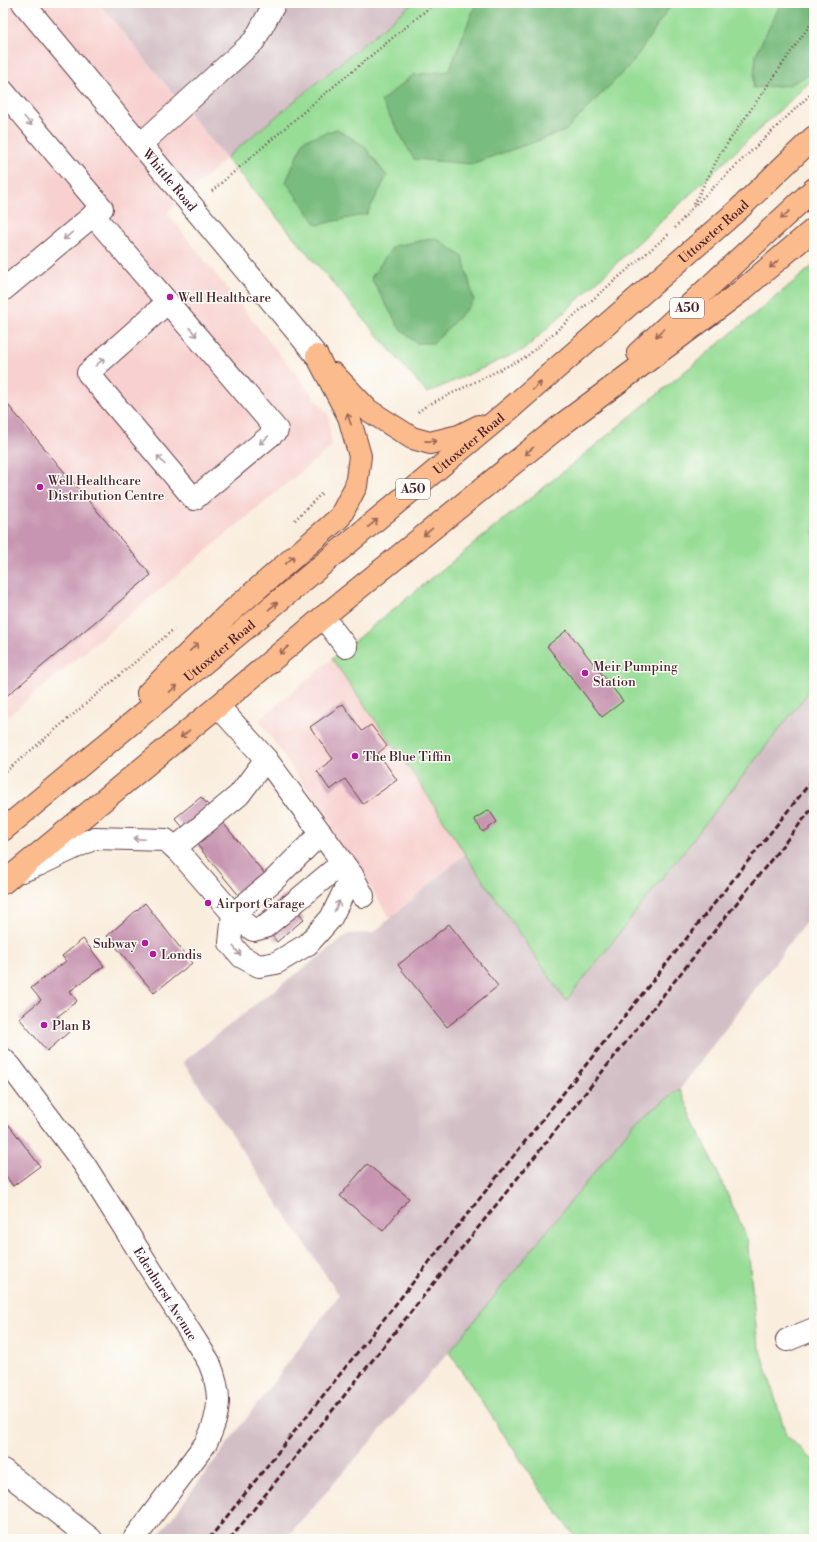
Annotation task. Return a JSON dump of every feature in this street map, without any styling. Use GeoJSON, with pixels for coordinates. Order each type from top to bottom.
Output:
{"type":"FeatureCollection","features":[{"type":"Feature","properties":{"kind":"highway","name":"Uttoxeter Road"},"geometry":{"type":"LineString","coordinates":[[3,830],[511,408],[739,209],[814,137]]}},
{"type":"Feature","properties":{"kind":"highway","name":"A50"},"geometry":{"type":"LineString","coordinates":[[9,878],[218,706],[323,617],[560,426],[814,189]]}},
{"type":"Feature","properties":{"kind":"highway"},"geometry":{"type":"LineString","coordinates":[[560,426],[740,292],[814,229]]}},
{"type":"Feature","properties":{"kind":"highway"},"geometry":{"type":"LineString","coordinates":[[317,356],[368,410],[412,438],[418,440],[430,443],[459,436],[511,408]]}},
{"type":"Feature","properties":{"kind":"highway"},"geometry":{"type":"LineString","coordinates":[[36,802],[226,616],[340,517],[356,486],[360,456],[349,417],[317,356]]}},
{"type":"Feature","properties":{"kind":"street","name":"Whittle Road"},"geometry":{"type":"LineString","coordinates":[[24,3],[317,356]]}},
{"type":"Feature","properties":{"kind":"street"},"geometry":{"type":"LineString","coordinates":[[141,144],[254,41],[275,3]]}},
{"type":"Feature","properties":{"kind":"street"},"geometry":{"type":"LineString","coordinates":[[3,91],[102,208],[3,290]]}},
{"type":"Feature","properties":{"kind":"street"},"geometry":{"type":"LineString","coordinates":[[93,215],[168,302],[276,430],[194,499],[88,373],[168,302]]}},
{"type":"Feature","properties":{"kind":"street"},"geometry":{"type":"LineString","coordinates":[[323,617],[346,647]]}},
{"type":"Feature","properties":{"kind":"street"},"geometry":{"type":"LineString","coordinates":[[218,706],[266,759],[347,869],[363,896]]}},
{"type":"Feature","properties":{"kind":"street"},"geometry":{"type":"LineString","coordinates":[[175,848],[239,795],[266,759]]}},
{"type":"Feature","properties":{"kind":"street"},"geometry":{"type":"LineString","coordinates":[[321,833],[272,882],[233,914],[230,942],[242,957],[259,966],[276,963],[308,944],[331,918],[347,869]]}},
{"type":"Feature","properties":{"kind":"street"},"geometry":{"type":"LineString","coordinates":[[9,878],[95,838],[166,840],[175,848],[233,914],[253,930],[265,927],[347,869]]}},
{"type":"Feature","properties":{"kind":"street","name":"Edenhurst Avenue"},"geometry":{"type":"LineString","coordinates":[[3,1059],[11,1067],[84,1164],[209,1362],[215,1376],[218,1406],[217,1419],[213,1430],[206,1442],[134,1539]]}},
{"type":"Feature","properties":{"kind":"street"},"geometry":{"type":"LineString","coordinates":[[787,1340],[814,1329]]}},
{"type":"Feature","properties":{"kind":"street"},"geometry":{"type":"LineString","coordinates":[[3,1470],[90,1539]]}},
{"type":"Feature","properties":{"kind":"path"},"geometry":{"type":"LineString","coordinates":[[194,207],[246,160],[435,3]]}},
{"type":"Feature","properties":{"kind":"path"},"geometry":{"type":"LineString","coordinates":[[693,206],[720,154],[814,19]]}},
{"type":"Feature","properties":{"kind":"shaded area"},"geometry":{"type":"Polygon","coordinates":[[[3,3],[99,3],[226,158],[167,213],[329,416],[331,447],[3,720],[3,3]]]}},
{"type":"Feature","properties":{"kind":"shaded area"},"geometry":{"type":"Polygon","coordinates":[[[99,3],[413,3],[226,158],[99,3]]]}},
{"type":"Feature","properties":{"kind":"shaded area"},"geometry":{"type":"Polygon","coordinates":[[[332,659],[421,785],[465,854],[390,918],[372,890],[332,840],[332,825],[259,720],[332,659]]]}},
{"type":"Feature","properties":{"kind":"shaded area"},"geometry":{"type":"Polygon","coordinates":[[[814,685],[814,911],[680,1089],[636,1121],[449,1352],[285,1539],[156,1539],[339,1295],[183,1062],[252,1007],[349,934],[373,933],[465,854],[566,1001],[814,685]]]}},
{"type":"Feature","properties":{"kind":"green space"},"geometry":{"type":"Polygon","coordinates":[[[413,3],[814,3],[814,78],[525,349],[427,393],[226,158],[413,3]]]}},
{"type":"Feature","properties":{"kind":"green space"},"geometry":{"type":"Polygon","coordinates":[[[476,3],[672,3],[632,63],[565,131],[471,164],[414,159],[381,101],[413,75],[449,71],[476,3]]]}},
{"type":"Feature","properties":{"kind":"green space"},"geometry":{"type":"Polygon","coordinates":[[[781,3],[814,3],[814,72],[789,85],[753,88],[756,54],[781,3]]]}},
{"type":"Feature","properties":{"kind":"green space"},"geometry":{"type":"Polygon","coordinates":[[[337,129],[364,146],[387,176],[367,214],[317,225],[286,182],[304,140],[337,129]]]}},
{"type":"Feature","properties":{"kind":"green space"},"geometry":{"type":"Polygon","coordinates":[[[436,238],[463,257],[474,301],[434,343],[416,343],[400,329],[371,278],[393,246],[436,238]]]}},
{"type":"Feature","properties":{"kind":"green space","name":"Meir Pumping Station"},"geometry":{"type":"Polygon","coordinates":[[[814,265],[814,685],[566,1001],[465,854],[421,785],[332,659],[586,453],[814,265]]]}},
{"type":"Feature","properties":{"kind":"green space"},"geometry":{"type":"Polygon","coordinates":[[[680,1089],[747,1238],[757,1337],[786,1435],[814,1461],[814,1539],[577,1539],[542,1492],[449,1352],[636,1121],[680,1089]]]}},
{"type":"Feature","properties":{"kind":"building","name":"Well Healthcare Distribution Centre"},"geometry":{"type":"Polygon","coordinates":[[[3,399],[151,575],[3,699],[3,399]]]}},
{"type":"Feature","properties":{"kind":"building","name":"Meir Pumping Station"},"geometry":{"type":"Polygon","coordinates":[[[567,630],[623,701],[602,717],[547,646],[567,630]]]}},
{"type":"Feature","properties":{"kind":"building","name":"The Blue Tiffin"},"geometry":{"type":"Polygon","coordinates":[[[343,704],[362,731],[371,725],[387,746],[378,753],[397,780],[363,804],[345,779],[330,790],[317,771],[333,759],[310,727],[343,704]]]}},
{"type":"Feature","properties":{"kind":"building"},"geometry":{"type":"Polygon","coordinates":[[[201,797],[278,890],[246,904],[175,818],[201,797]]]}},
{"type":"Feature","properties":{"kind":"building"},"geometry":{"type":"Polygon","coordinates":[[[489,810],[497,822],[483,832],[474,819],[489,810]]]}},
{"type":"Feature","properties":{"kind":"building"},"geometry":{"type":"Polygon","coordinates":[[[284,895],[304,919],[277,942],[257,917],[284,895]]]}},
{"type":"Feature","properties":{"kind":"building","name":"Subway"},"geometry":{"type":"Polygon","coordinates":[[[145,903],[192,963],[154,993],[107,936],[145,903]]]}},
{"type":"Feature","properties":{"kind":"building"},"geometry":{"type":"Polygon","coordinates":[[[449,924],[498,986],[447,1027],[398,965],[449,924]]]}},
{"type":"Feature","properties":{"kind":"building"},"geometry":{"type":"Polygon","coordinates":[[[83,939],[104,966],[70,991],[77,1001],[57,1017],[69,1032],[47,1051],[19,1018],[41,1000],[31,988],[66,961],[62,956],[83,939]]]}},
{"type":"Feature","properties":{"kind":"building"},"geometry":{"type":"Polygon","coordinates":[[[9,1125],[40,1166],[13,1186],[3,1172],[3,1130],[9,1125]]]}},
{"type":"Feature","properties":{"kind":"building"},"geometry":{"type":"Polygon","coordinates":[[[367,1164],[409,1198],[383,1231],[340,1196],[367,1164]]]}},
{"type":"Feature","properties":{"kind":"railway"},"geometry":{"type":"LineString","coordinates":[[209,1539],[814,778]]}},
{"type":"Feature","properties":{"kind":"railway"},"geometry":{"type":"LineString","coordinates":[[230,1539],[814,806]]}},
{"type":"Feature","properties":{"kind":"place","name":"Well Healthcare"},"geometry":{"type":"Point","coordinates":[170,297]}},
{"type":"Feature","properties":{"kind":"place","name":"Well Healthcare Distribution Centre"},"geometry":{"type":"Point","coordinates":[40,487]}},
{"type":"Feature","properties":{"kind":"place","name":"Meir Pumping Station"},"geometry":{"type":"Point","coordinates":[585,673]}},
{"type":"Feature","properties":{"kind":"place","name":"The Blue Tiffin"},"geometry":{"type":"Point","coordinates":[355,756]}},
{"type":"Feature","properties":{"kind":"place","name":"Airport Garage"},"geometry":{"type":"Point","coordinates":[208,903]}},
{"type":"Feature","properties":{"kind":"place","name":"Subway"},"geometry":{"type":"Point","coordinates":[145,943]}},
{"type":"Feature","properties":{"kind":"place","name":"Londis"},"geometry":{"type":"Point","coordinates":[153,954]}},
{"type":"Feature","properties":{"kind":"place","name":"Plan B"},"geometry":{"type":"Point","coordinates":[44,1025]}}]}
